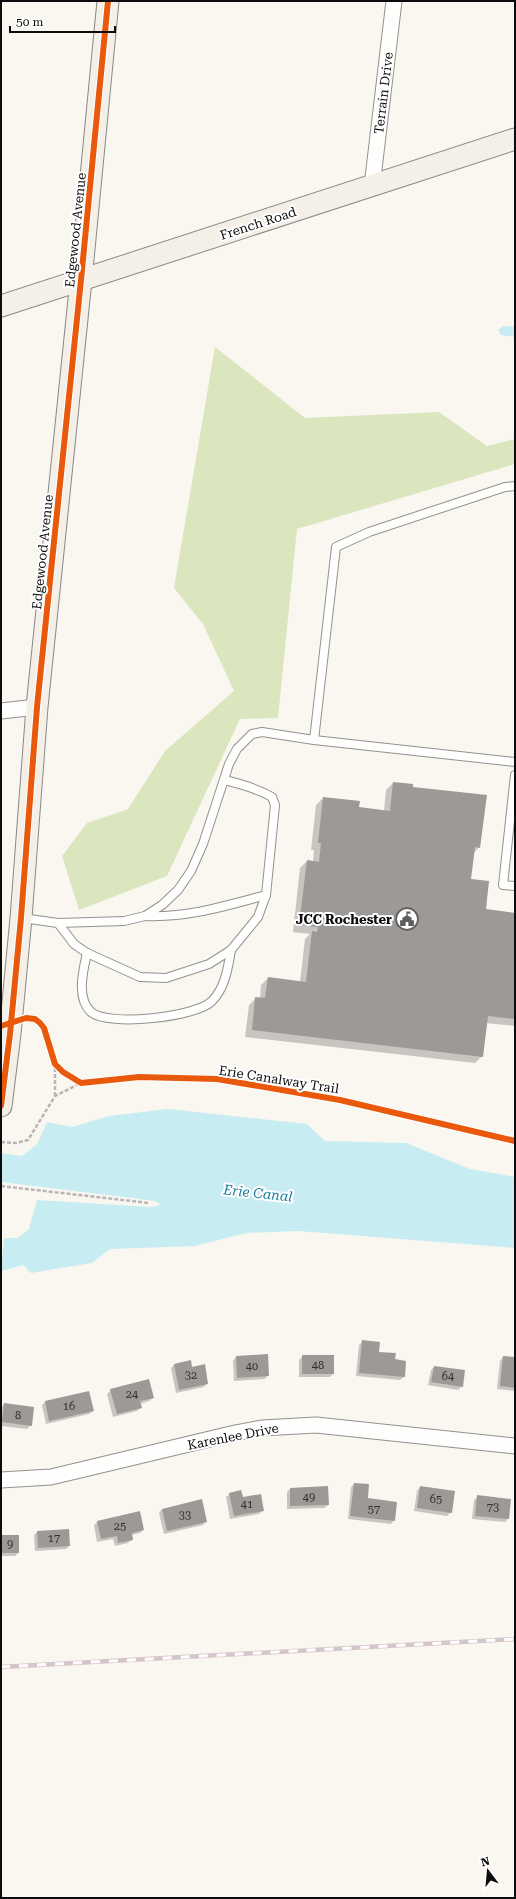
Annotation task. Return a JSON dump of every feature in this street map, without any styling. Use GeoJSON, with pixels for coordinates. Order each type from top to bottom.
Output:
{"type":"FeatureCollection","features":[{"type":"Feature","properties":{"kind":"street","name":"Edgewood Avenue"},"geometry":{"type":"LineString","coordinates":[[1,1103],[10,1034],[21,918],[37,707],[82,280],[108,1]]}},
{"type":"Feature","properties":{"kind":"street","name":"Terrain Drive"},"geometry":{"type":"LineString","coordinates":[[372,186],[394,1]]}},
{"type":"Feature","properties":{"kind":"street","name":"French Road"},"geometry":{"type":"LineString","coordinates":[[1,306],[515,139]]}},
{"type":"Feature","properties":{"kind":"street"},"geometry":{"type":"LineString","coordinates":[[1,711],[37,707]]}},
{"type":"Feature","properties":{"kind":"street","name":"Karenlee Drive"},"geometry":{"type":"LineString","coordinates":[[1,1480],[51,1477],[235,1433],[289,1425],[349,1427],[515,1446]]}},
{"type":"Feature","properties":{"kind":"lane"},"geometry":{"type":"LineString","coordinates":[[314,740],[336,547],[368,532],[505,487],[515,486]]}},
{"type":"Feature","properties":{"kind":"lane"},"geometry":{"type":"LineString","coordinates":[[145,916],[162,905],[178,890],[192,871],[203,844],[224,780],[237,749],[252,734],[262,732],[314,740],[515,762]]}},
{"type":"Feature","properties":{"kind":"lane"},"geometry":{"type":"LineString","coordinates":[[515,775],[503,885],[515,886]]}},
{"type":"Feature","properties":{"kind":"lane"},"geometry":{"type":"LineString","coordinates":[[58,923],[74,944],[87,953],[140,977],[151,979],[166,978],[185,973],[209,964],[231,950],[258,918],[266,895],[275,805],[272,797],[248,785],[224,780]]}},
{"type":"Feature","properties":{"kind":"lane"},"geometry":{"type":"LineString","coordinates":[[21,918],[58,923],[124,921],[145,916],[163,917],[195,913],[266,895]]}},
{"type":"Feature","properties":{"kind":"lane"},"geometry":{"type":"LineString","coordinates":[[87,953],[82,977],[83,996],[91,1011],[101,1017],[147,1019],[180,1014],[205,1007],[221,990],[231,950]]}},
{"type":"Feature","properties":{"kind":"path"},"geometry":{"type":"LineString","coordinates":[[53,1056],[55,1064],[55,1096]]}},
{"type":"Feature","properties":{"kind":"path"},"geometry":{"type":"LineString","coordinates":[[55,1064],[63,1072]]}},
{"type":"Feature","properties":{"kind":"path"},"geometry":{"type":"LineString","coordinates":[[1,1142],[16,1143],[28,1140],[55,1096],[78,1081],[88,1082]]}},
{"type":"Feature","properties":{"kind":"path"},"geometry":{"type":"LineString","coordinates":[[1,1186],[149,1203]]}},
{"type":"Feature","properties":{"kind":"green space"},"geometry":{"type":"Polygon","coordinates":[[[215,347],[305,418],[439,412],[487,446],[515,439],[515,464],[297,529],[278,718],[240,719],[167,876],[79,910],[62,856],[87,823],[128,809],[165,751],[234,691],[203,624],[174,588],[215,347]]]}},
{"type":"Feature","properties":{"kind":"water"},"geometry":{"type":"Polygon","coordinates":[[[503,326],[515,327],[515,337],[501,335],[498,330],[503,326]]]}},
{"type":"Feature","properties":{"kind":"water","name":"Erie Canal"},"geometry":{"type":"Polygon","coordinates":[[[168,1109],[307,1124],[325,1141],[406,1143],[470,1169],[515,1177],[515,1248],[298,1231],[246,1233],[195,1246],[110,1249],[92,1263],[31,1273],[23,1265],[1,1271],[4,1238],[18,1238],[29,1229],[37,1200],[151,1207],[161,1205],[155,1201],[1,1182],[1,1153],[22,1156],[37,1144],[47,1122],[72,1127],[109,1116],[168,1109]]]}},
{"type":"Feature","properties":{"kind":"building","name":"JCC Rochester"},"geometry":{"type":"Polygon","coordinates":[[[393,782],[413,784],[413,787],[487,795],[480,848],[475,847],[471,879],[489,881],[486,909],[515,913],[515,1019],[488,1016],[483,1057],[252,1030],[255,997],[265,998],[268,977],[306,982],[312,931],[317,932],[318,927],[299,925],[307,860],[319,862],[321,843],[318,843],[323,797],[360,801],[359,807],[390,811],[393,782]]]}},
{"type":"Feature","properties":{"kind":"building"},"geometry":{"type":"Polygon","coordinates":[[[362,1340],[380,1342],[379,1352],[396,1353],[395,1359],[406,1361],[405,1377],[359,1373],[362,1340]]]}},
{"type":"Feature","properties":{"kind":"building"},"geometry":{"type":"Polygon","coordinates":[[[268,1354],[269,1376],[237,1378],[236,1356],[268,1354]]]}},
{"type":"Feature","properties":{"kind":"building"},"geometry":{"type":"Polygon","coordinates":[[[302,1355],[334,1355],[334,1374],[302,1374],[302,1355]]]}},
{"type":"Feature","properties":{"kind":"building"},"geometry":{"type":"Polygon","coordinates":[[[503,1356],[515,1357],[515,1388],[500,1386],[503,1356]]]}},
{"type":"Feature","properties":{"kind":"building"},"geometry":{"type":"Polygon","coordinates":[[[191,1360],[192,1367],[205,1364],[208,1384],[179,1390],[174,1364],[191,1360]]]}},
{"type":"Feature","properties":{"kind":"building"},"geometry":{"type":"Polygon","coordinates":[[[434,1366],[465,1370],[463,1387],[431,1382],[434,1366]]]}},
{"type":"Feature","properties":{"kind":"building"},"geometry":{"type":"Polygon","coordinates":[[[149,1379],[154,1398],[140,1401],[142,1408],[117,1414],[110,1389],[149,1379]]]}},
{"type":"Feature","properties":{"kind":"building"},"geometry":{"type":"Polygon","coordinates":[[[89,1391],[94,1411],[49,1421],[45,1401],[89,1391]]]}},
{"type":"Feature","properties":{"kind":"building"},"geometry":{"type":"Polygon","coordinates":[[[4,1403],[34,1407],[32,1426],[2,1422],[4,1403]]]}},
{"type":"Feature","properties":{"kind":"building"},"geometry":{"type":"Polygon","coordinates":[[[354,1483],[369,1484],[368,1498],[397,1502],[395,1521],[350,1516],[354,1483]]]}},
{"type":"Feature","properties":{"kind":"building"},"geometry":{"type":"Polygon","coordinates":[[[328,1486],[329,1505],[290,1506],[290,1488],[328,1486]]]}},
{"type":"Feature","properties":{"kind":"building"},"geometry":{"type":"Polygon","coordinates":[[[420,1486],[455,1491],[452,1513],[417,1508],[420,1486]]]}},
{"type":"Feature","properties":{"kind":"building"},"geometry":{"type":"Polygon","coordinates":[[[241,1490],[243,1497],[261,1494],[264,1511],[234,1516],[229,1493],[241,1490]]]}},
{"type":"Feature","properties":{"kind":"building"},"geometry":{"type":"Polygon","coordinates":[[[477,1495],[511,1499],[509,1519],[475,1516],[477,1495]]]}},
{"type":"Feature","properties":{"kind":"building"},"geometry":{"type":"Polygon","coordinates":[[[202,1499],[207,1522],[167,1531],[162,1509],[202,1499]]]}},
{"type":"Feature","properties":{"kind":"building"},"geometry":{"type":"Polygon","coordinates":[[[140,1511],[144,1530],[132,1533],[133,1540],[118,1543],[117,1536],[101,1539],[97,1521],[140,1511]]]}},
{"type":"Feature","properties":{"kind":"building"},"geometry":{"type":"Polygon","coordinates":[[[69,1529],[70,1546],[38,1548],[37,1531],[69,1529]]]}},
{"type":"Feature","properties":{"kind":"building"},"geometry":{"type":"Polygon","coordinates":[[[1,1535],[19,1535],[19,1553],[1,1553],[1,1535]]]}},
{"type":"Feature","properties":{"kind":"railway"},"geometry":{"type":"LineString","coordinates":[[1,1667],[515,1639]]}},
{"type":"Feature","properties":{"kind":"cycle path"},"geometry":{"type":"LineString","coordinates":[[1,1106],[10,1034],[21,918],[37,707],[108,1]]}},
{"type":"Feature","properties":{"kind":"cycle path","name":"Erie Canalway Trail"},"geometry":{"type":"LineString","coordinates":[[1,1026],[26,1018],[35,1019],[44,1028],[55,1064],[63,1072],[81,1083],[139,1077],[217,1079],[340,1100],[515,1141]]}},
{"type":"Feature","properties":{"kind":"place","name":"JCC Rochester"},"geometry":{"type":"Point","coordinates":[407,919]}}]}
